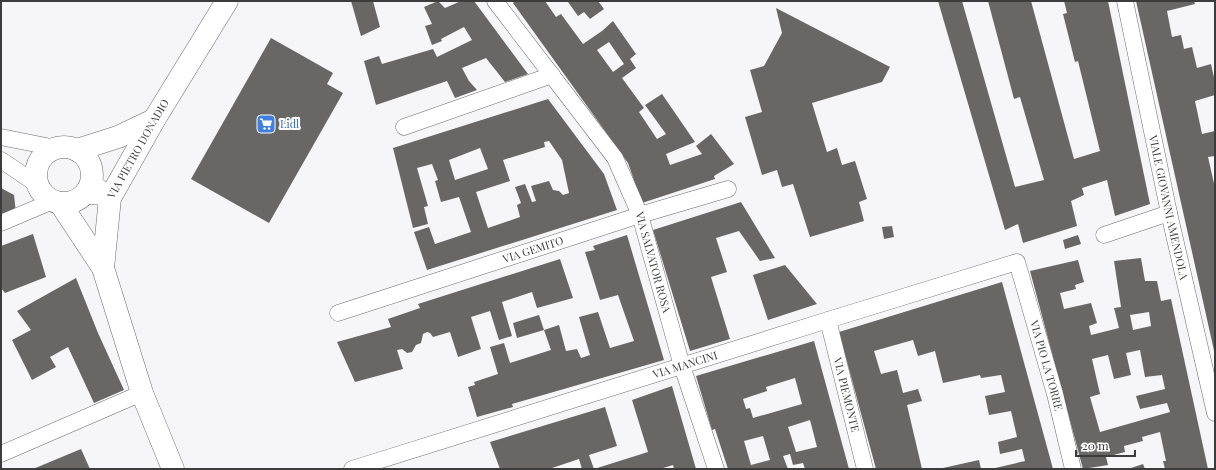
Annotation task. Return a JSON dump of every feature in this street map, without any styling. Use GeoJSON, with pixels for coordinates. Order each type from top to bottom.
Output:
{"type":"FeatureCollection","features":[{"type":"Feature","properties":{"kind":"main road","name":"VIA PIETRO DONADIO"},"geometry":{"type":"LineString","coordinates":[[173,469],[142,393],[103,268],[110,198],[154,120],[227,1]]}},
{"type":"Feature","properties":{"kind":"main road"},"geometry":{"type":"LineString","coordinates":[[66,149],[83,154],[91,166],[93,173],[88,188],[74,202],[57,202],[41,192],[36,178],[39,163],[49,151],[66,149],[118,137],[154,120]]}},
{"type":"Feature","properties":{"kind":"main road"},"geometry":{"type":"LineString","coordinates":[[57,202],[103,268]]}},
{"type":"Feature","properties":{"kind":"street","name":"VIA SALVATOR ROSA"},"geometry":{"type":"LineString","coordinates":[[495,1],[615,158],[640,215],[682,366],[716,469]]}},
{"type":"Feature","properties":{"kind":"street","name":"VIALE GIOVANNI AMENDOLA"},"geometry":{"type":"LineString","coordinates":[[1125,1],[1170,213],[1214,404]]}},
{"type":"Feature","properties":{"kind":"street"},"geometry":{"type":"LineString","coordinates":[[404,127],[552,75]]}},
{"type":"Feature","properties":{"kind":"street"},"geometry":{"type":"LineString","coordinates":[[1,137],[66,149]]}},
{"type":"Feature","properties":{"kind":"street"},"geometry":{"type":"LineString","coordinates":[[1,160],[38,185]]}},
{"type":"Feature","properties":{"kind":"street"},"geometry":{"type":"LineString","coordinates":[[88,188],[110,198]]}},
{"type":"Feature","properties":{"kind":"street","name":"VIA GEMITO"},"geometry":{"type":"LineString","coordinates":[[338,313],[640,215],[728,189]]}},
{"type":"Feature","properties":{"kind":"street"},"geometry":{"type":"LineString","coordinates":[[1,223],[57,202]]}},
{"type":"Feature","properties":{"kind":"street"},"geometry":{"type":"LineString","coordinates":[[1104,235],[1170,213]]}},
{"type":"Feature","properties":{"kind":"street","name":"VIA MANCINI"},"geometry":{"type":"LineString","coordinates":[[352,469],[1018,262]]}},
{"type":"Feature","properties":{"kind":"street","name":"VIA PIO LA TORRE"},"geometry":{"type":"LineString","coordinates":[[1018,262],[1055,394],[1074,469]]}},
{"type":"Feature","properties":{"kind":"street","name":"VIA PIEMONTE"},"geometry":{"type":"LineString","coordinates":[[828,320],[865,469]]}},
{"type":"Feature","properties":{"kind":"street"},"geometry":{"type":"LineString","coordinates":[[1,454],[142,393]]}},
{"type":"Feature","properties":{"kind":"building"},"geometry":{"type":"Polygon","coordinates":[[[351,1],[373,1],[380,27],[361,36],[351,1]]]}},
{"type":"Feature","properties":{"kind":"building"},"geometry":{"type":"Polygon","coordinates":[[[438,1],[445,8],[461,1],[474,1],[528,74],[505,82],[486,58],[462,68],[469,81],[477,90],[455,98],[447,81],[376,105],[364,61],[379,56],[382,64],[433,49],[437,57],[472,40],[464,27],[441,39],[442,41],[432,45],[425,26],[432,24],[424,7],[438,1]]]}},
{"type":"Feature","properties":{"kind":"building"},"geometry":{"type":"Polygon","coordinates":[[[515,1],[545,1],[556,17],[561,14],[583,44],[602,31],[613,21],[636,54],[630,59],[636,68],[622,78],[644,108],[639,112],[657,139],[666,134],[645,105],[662,94],[695,142],[666,154],[670,165],[702,154],[696,146],[711,134],[734,164],[714,176],[715,179],[642,203],[628,163],[513,3],[515,1]],[[609,42],[597,50],[613,72],[624,64],[609,42]]]}},
{"type":"Feature","properties":{"kind":"building"},"geometry":{"type":"Polygon","coordinates":[[[598,1],[604,9],[590,19],[584,12],[578,16],[568,2],[598,1]]]}},
{"type":"Feature","properties":{"kind":"building"},"geometry":{"type":"Polygon","coordinates":[[[938,1],[962,1],[1015,187],[1044,180],[1020,97],[1014,99],[988,1],[1031,1],[1074,159],[1100,151],[1078,61],[1075,62],[1063,14],[1067,13],[1064,1],[1108,1],[1150,204],[1115,216],[1107,180],[1082,188],[1084,195],[1071,201],[1077,226],[1023,243],[1018,224],[1005,230],[938,1]]]}},
{"type":"Feature","properties":{"kind":"building"},"geometry":{"type":"Polygon","coordinates":[[[1136,1],[1194,1],[1195,4],[1167,11],[1172,37],[1181,35],[1184,49],[1192,47],[1197,68],[1211,64],[1215,82],[1215,95],[1195,101],[1202,134],[1215,131],[1215,156],[1208,157],[1215,188],[1215,355],[1136,1]]]}},
{"type":"Feature","properties":{"kind":"building"},"geometry":{"type":"Polygon","coordinates":[[[776,8],[890,67],[882,82],[812,103],[827,152],[837,148],[842,165],[855,161],[867,199],[859,202],[864,221],[810,237],[793,184],[782,187],[777,170],[762,175],[745,117],[762,112],[750,70],[764,66],[782,33],[776,8]]]}},
{"type":"Feature","properties":{"kind":"building"},"geometry":{"type":"Polygon","coordinates":[[[271,38],[333,73],[327,84],[343,93],[269,223],[191,179],[271,38]]]}},
{"type":"Feature","properties":{"kind":"building"},"geometry":{"type":"Polygon","coordinates":[[[548,99],[604,174],[617,210],[427,270],[414,232],[429,227],[435,244],[471,232],[459,197],[441,202],[435,181],[438,180],[432,164],[417,168],[428,206],[424,207],[428,224],[413,228],[393,148],[548,99]],[[549,141],[544,142],[545,147],[503,160],[510,181],[476,192],[488,228],[520,217],[517,205],[521,203],[515,187],[525,184],[532,202],[536,201],[531,186],[549,181],[553,190],[559,191],[563,195],[569,193],[562,160],[549,141]],[[480,148],[449,160],[455,180],[488,169],[480,148]]]}},
{"type":"Feature","properties":{"kind":"building"},"geometry":{"type":"Polygon","coordinates":[[[1,188],[14,195],[16,213],[1,219],[1,188]]]}},
{"type":"Feature","properties":{"kind":"building"},"geometry":{"type":"Polygon","coordinates":[[[741,202],[775,258],[760,261],[739,231],[716,238],[727,272],[711,277],[730,339],[690,351],[653,230],[741,202]]]}},
{"type":"Feature","properties":{"kind":"building"},"geometry":{"type":"Polygon","coordinates":[[[892,226],[894,237],[884,239],[882,227],[892,226]]]}},
{"type":"Feature","properties":{"kind":"building"},"geometry":{"type":"Polygon","coordinates":[[[33,234],[46,277],[5,293],[1,288],[1,246],[33,234]]]}},
{"type":"Feature","properties":{"kind":"building"},"geometry":{"type":"Polygon","coordinates":[[[627,235],[664,360],[512,404],[513,407],[477,417],[468,387],[475,385],[474,382],[498,374],[490,347],[504,343],[510,363],[551,350],[544,330],[559,325],[566,351],[577,349],[581,358],[590,355],[579,317],[598,312],[610,348],[634,341],[618,295],[600,300],[585,252],[595,250],[593,246],[627,235]]]}},
{"type":"Feature","properties":{"kind":"building"},"geometry":{"type":"Polygon","coordinates":[[[1078,235],[1081,244],[1065,249],[1063,240],[1078,235]]]}},
{"type":"Feature","properties":{"kind":"building"},"geometry":{"type":"Polygon","coordinates":[[[1141,258],[1145,281],[1157,281],[1161,301],[1171,299],[1208,469],[1165,469],[1163,461],[1166,461],[1160,432],[1142,437],[1143,441],[1124,446],[1125,452],[1106,457],[1108,465],[1083,469],[1030,271],[1078,260],[1084,282],[1075,285],[1076,289],[1060,293],[1064,309],[1091,303],[1097,323],[1089,326],[1091,335],[1119,328],[1114,308],[1121,307],[1114,261],[1141,258]],[[1149,312],[1130,315],[1133,330],[1151,326],[1149,312]],[[1140,350],[1126,353],[1131,375],[1114,379],[1108,355],[1092,359],[1100,394],[1090,397],[1100,432],[1170,412],[1167,403],[1140,409],[1136,396],[1165,389],[1162,375],[1145,377],[1140,350]]]}},
{"type":"Feature","properties":{"kind":"building"},"geometry":{"type":"Polygon","coordinates":[[[560,259],[573,298],[537,308],[532,292],[502,302],[512,336],[499,340],[490,311],[471,317],[481,349],[458,357],[450,332],[433,337],[427,332],[423,334],[421,343],[416,345],[412,352],[407,353],[402,349],[397,350],[403,369],[355,382],[337,342],[391,327],[388,319],[420,308],[418,304],[560,259]]]}},
{"type":"Feature","properties":{"kind":"building"},"geometry":{"type":"Polygon","coordinates":[[[785,265],[817,304],[768,320],[753,275],[785,265]]]}},
{"type":"Feature","properties":{"kind":"building"},"geometry":{"type":"Polygon","coordinates":[[[76,278],[98,333],[124,390],[94,403],[68,347],[50,357],[56,367],[32,380],[12,340],[31,330],[17,311],[76,278]]]}},
{"type":"Feature","properties":{"kind":"building"},"geometry":{"type":"Polygon","coordinates":[[[1002,282],[1053,469],[991,469],[1025,461],[1022,449],[1000,454],[998,442],[1017,437],[1011,411],[989,415],[985,396],[1005,392],[1001,375],[981,378],[980,375],[943,383],[935,351],[918,356],[913,340],[874,351],[881,374],[897,370],[903,393],[918,389],[922,401],[907,405],[922,469],[876,469],[839,332],[1002,282]]]}},
{"type":"Feature","properties":{"kind":"building"},"geometry":{"type":"Polygon","coordinates":[[[539,315],[544,330],[517,338],[513,323],[539,315]]]}},
{"type":"Feature","properties":{"kind":"building"},"geometry":{"type":"Polygon","coordinates":[[[814,341],[849,469],[805,469],[803,463],[793,465],[790,454],[783,456],[788,469],[728,469],[715,429],[712,430],[696,376],[814,341]],[[795,378],[766,387],[767,391],[743,399],[746,409],[750,408],[753,418],[802,404],[795,378]],[[810,420],[788,427],[796,452],[817,447],[810,420]],[[763,436],[744,441],[751,465],[770,460],[763,436]]]}},
{"type":"Feature","properties":{"kind":"building"},"geometry":{"type":"Polygon","coordinates":[[[672,386],[696,469],[674,469],[673,465],[660,469],[594,469],[648,452],[632,400],[672,386]]]}},
{"type":"Feature","properties":{"kind":"building"},"geometry":{"type":"Polygon","coordinates":[[[605,407],[617,446],[589,455],[594,469],[582,469],[579,459],[549,469],[500,469],[490,442],[605,407]]]}},
{"type":"Feature","properties":{"kind":"building"},"geometry":{"type":"Polygon","coordinates":[[[81,449],[90,469],[33,469],[81,449]]]}},
{"type":"Feature","properties":{"kind":"building"},"geometry":{"type":"Polygon","coordinates":[[[979,460],[981,469],[943,469],[943,468],[979,460]]]}},
{"type":"Feature","properties":{"kind":"building"},"geometry":{"type":"Polygon","coordinates":[[[1143,464],[1145,469],[1128,469],[1143,464]]]}},
{"type":"Feature","properties":{"kind":"place","name":"Lidl"},"geometry":{"type":"Point","coordinates":[266,124]}}]}
